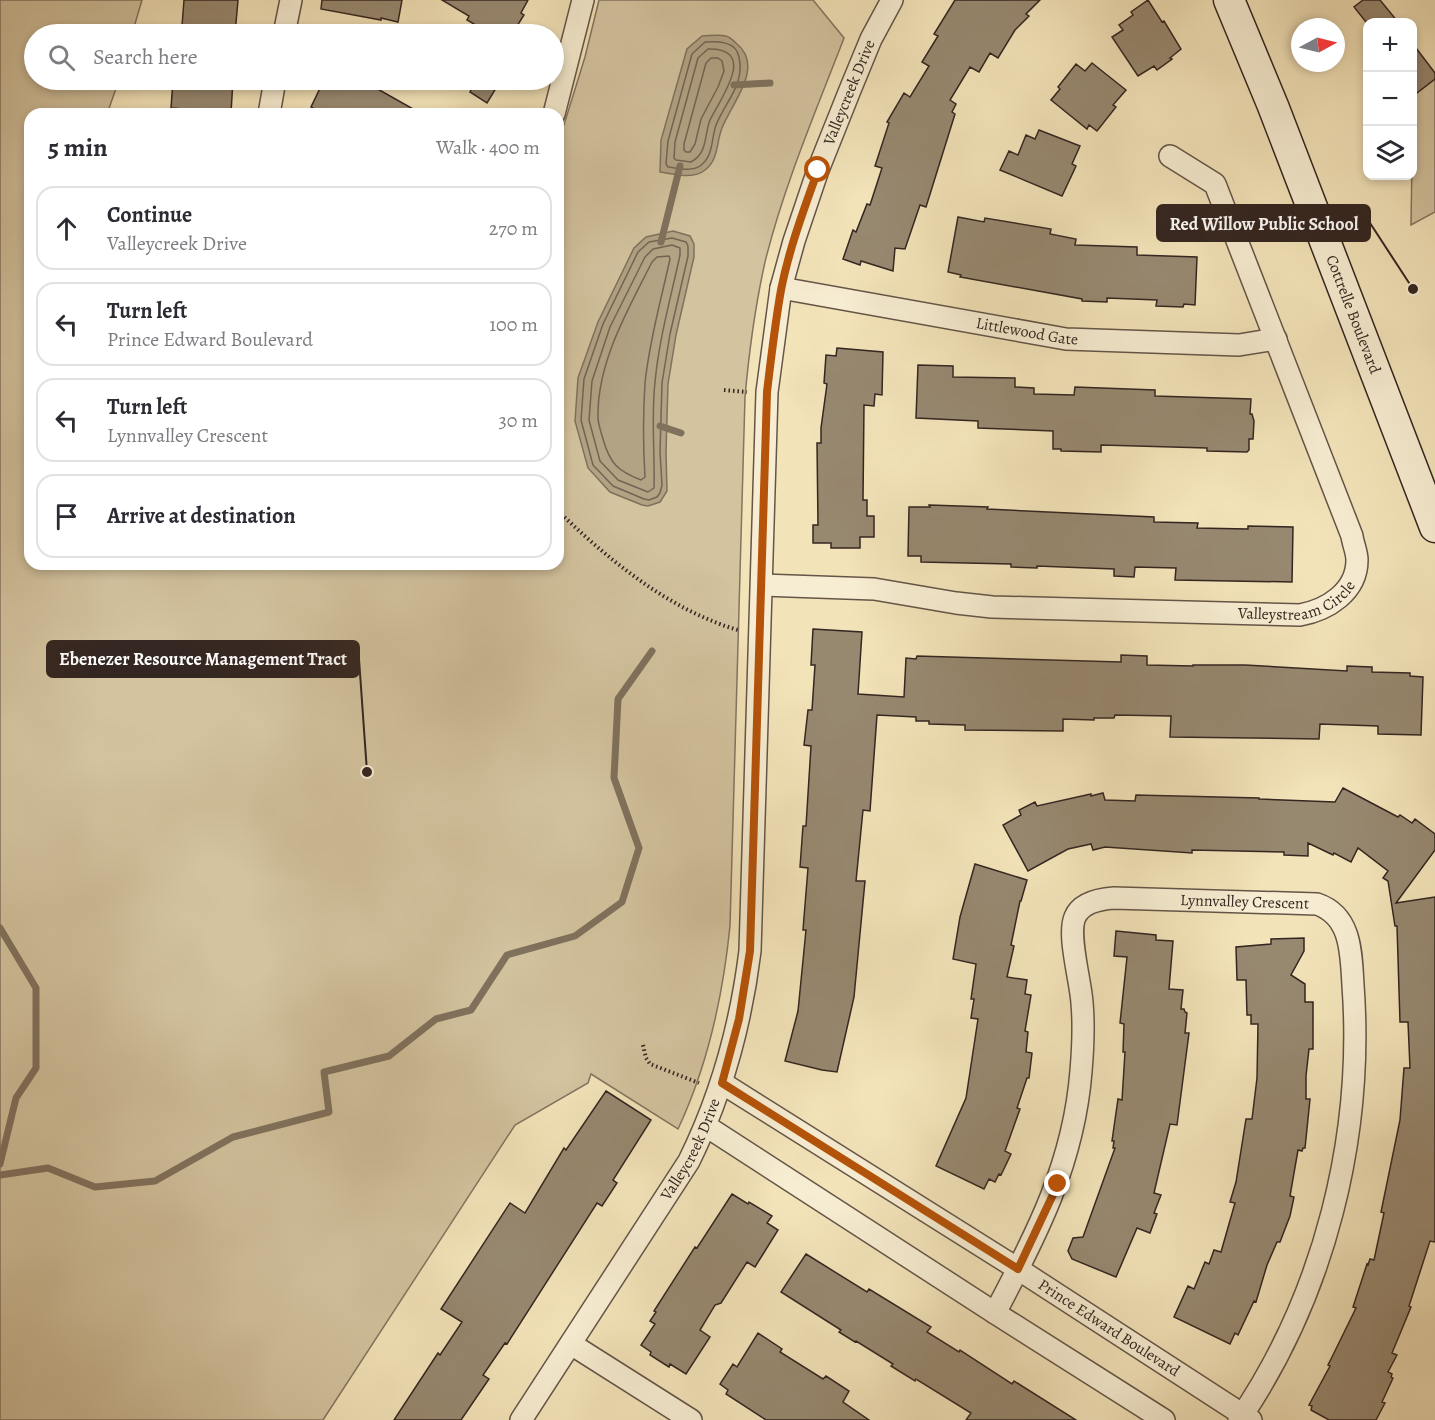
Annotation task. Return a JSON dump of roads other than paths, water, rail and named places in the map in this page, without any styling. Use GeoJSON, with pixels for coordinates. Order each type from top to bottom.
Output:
{"type":"FeatureCollection","features":[{"type":"Feature","properties":{"kind":"main road","name":"Cottrelle Boulevard"},"geometry":{"type":"LineString","coordinates":[[1229,0],[1273,106],[1435,527]]}},
{"type":"Feature","properties":{"kind":"street"},"geometry":{"type":"LineString","coordinates":[[286,24],[291,0]]}},
{"type":"Feature","properties":{"kind":"street"},"geometry":{"type":"LineString","coordinates":[[564,83],[583,0]]}},
{"type":"Feature","properties":{"kind":"street","name":"Valleycreek Drive"},"geometry":{"type":"LineString","coordinates":[[521,1420],[689,1161],[706,1126],[722,1083],[739,1019],[750,951],[767,392],[781,288],[818,170],[871,39],[892,0]]}},
{"type":"Feature","properties":{"kind":"street"},"geometry":{"type":"LineString","coordinates":[[270,108],[273,90]]}},
{"type":"Feature","properties":{"kind":"street"},"geometry":{"type":"LineString","coordinates":[[556,108],[562,90]]}},
{"type":"Feature","properties":{"kind":"street","name":"Valleystream Circle"},"geometry":{"type":"LineString","coordinates":[[762,585],[874,589],[992,607],[1300,615],[1326,607],[1342,596],[1352,580],[1357,560],[1352,536],[1215,184],[1170,156]]}},
{"type":"Feature","properties":{"kind":"street","name":"Littlewood Gate"},"geometry":{"type":"LineString","coordinates":[[781,288],[1066,339],[1239,345],[1275,339]]}},
{"type":"Feature","properties":{"kind":"street","name":"Lynnvalley Crescent"},"geometry":{"type":"LineString","coordinates":[[994,1313],[1018,1269],[1058,1184],[1077,1108],[1083,1038],[1082,1001],[1072,931],[1075,917],[1082,908],[1094,901],[1114,898],[1317,904],[1329,908],[1344,926],[1352,971],[1355,1034],[1348,1137],[1331,1219],[1308,1286],[1290,1330],[1244,1418]]}},
{"type":"Feature","properties":{"kind":"street","name":"Prince Edward Boulevard"},"geometry":{"type":"LineString","coordinates":[[722,1083],[1018,1269],[1244,1418]]}},
{"type":"Feature","properties":{"kind":"street"},"geometry":{"type":"LineString","coordinates":[[706,1126],[1164,1420]]}},
{"type":"Feature","properties":{"kind":"street"},"geometry":{"type":"LineString","coordinates":[[571,1344],[691,1420]]}},
{"type":"Feature","properties":{"kind":"water"},"geometry":{"type":"Polygon","coordinates":[[[723,35],[733,40],[745,53],[748,63],[747,74],[722,128],[710,166],[700,173],[689,176],[660,172],[661,140],[687,49],[702,36],[723,35]]]}},
{"type":"Feature","properties":{"kind":"water"},"geometry":{"type":"Polygon","coordinates":[[[673,231],[690,236],[694,244],[694,257],[676,335],[668,384],[667,491],[660,502],[648,506],[610,492],[588,468],[575,421],[578,378],[598,322],[634,248],[646,237],[673,231]]]}},
{"type":"Feature","properties":{"kind":"waterway"},"geometry":{"type":"LineString","coordinates":[[734,85],[770,83]]}},
{"type":"Feature","properties":{"kind":"waterway"},"geometry":{"type":"LineString","coordinates":[[661,242],[680,166]]}},
{"type":"Feature","properties":{"kind":"waterway"},"geometry":{"type":"LineString","coordinates":[[660,426],[681,433]]}},
{"type":"Feature","properties":{"kind":"waterway"},"geometry":{"type":"LineString","coordinates":[[0,1175],[48,1168],[95,1187],[155,1181],[233,1137],[329,1112],[324,1072],[389,1056],[436,1019],[471,1010],[507,955],[575,936],[622,902],[639,848],[614,778],[618,699],[652,651]]}},
{"type":"Feature","properties":{"kind":"waterway"},"geometry":{"type":"LineString","coordinates":[[0,928],[36,988],[36,1068],[16,1098],[0,1164]]}},
{"type":"Feature","properties":{"kind":"place","name":"Red Willow Public School"},"geometry":{"type":"Point","coordinates":[1413,289]}},
{"type":"Feature","properties":{"kind":"place","name":"Ebenezer Resource Management Tract"},"geometry":{"type":"Point","coordinates":[367,772]}}]}
